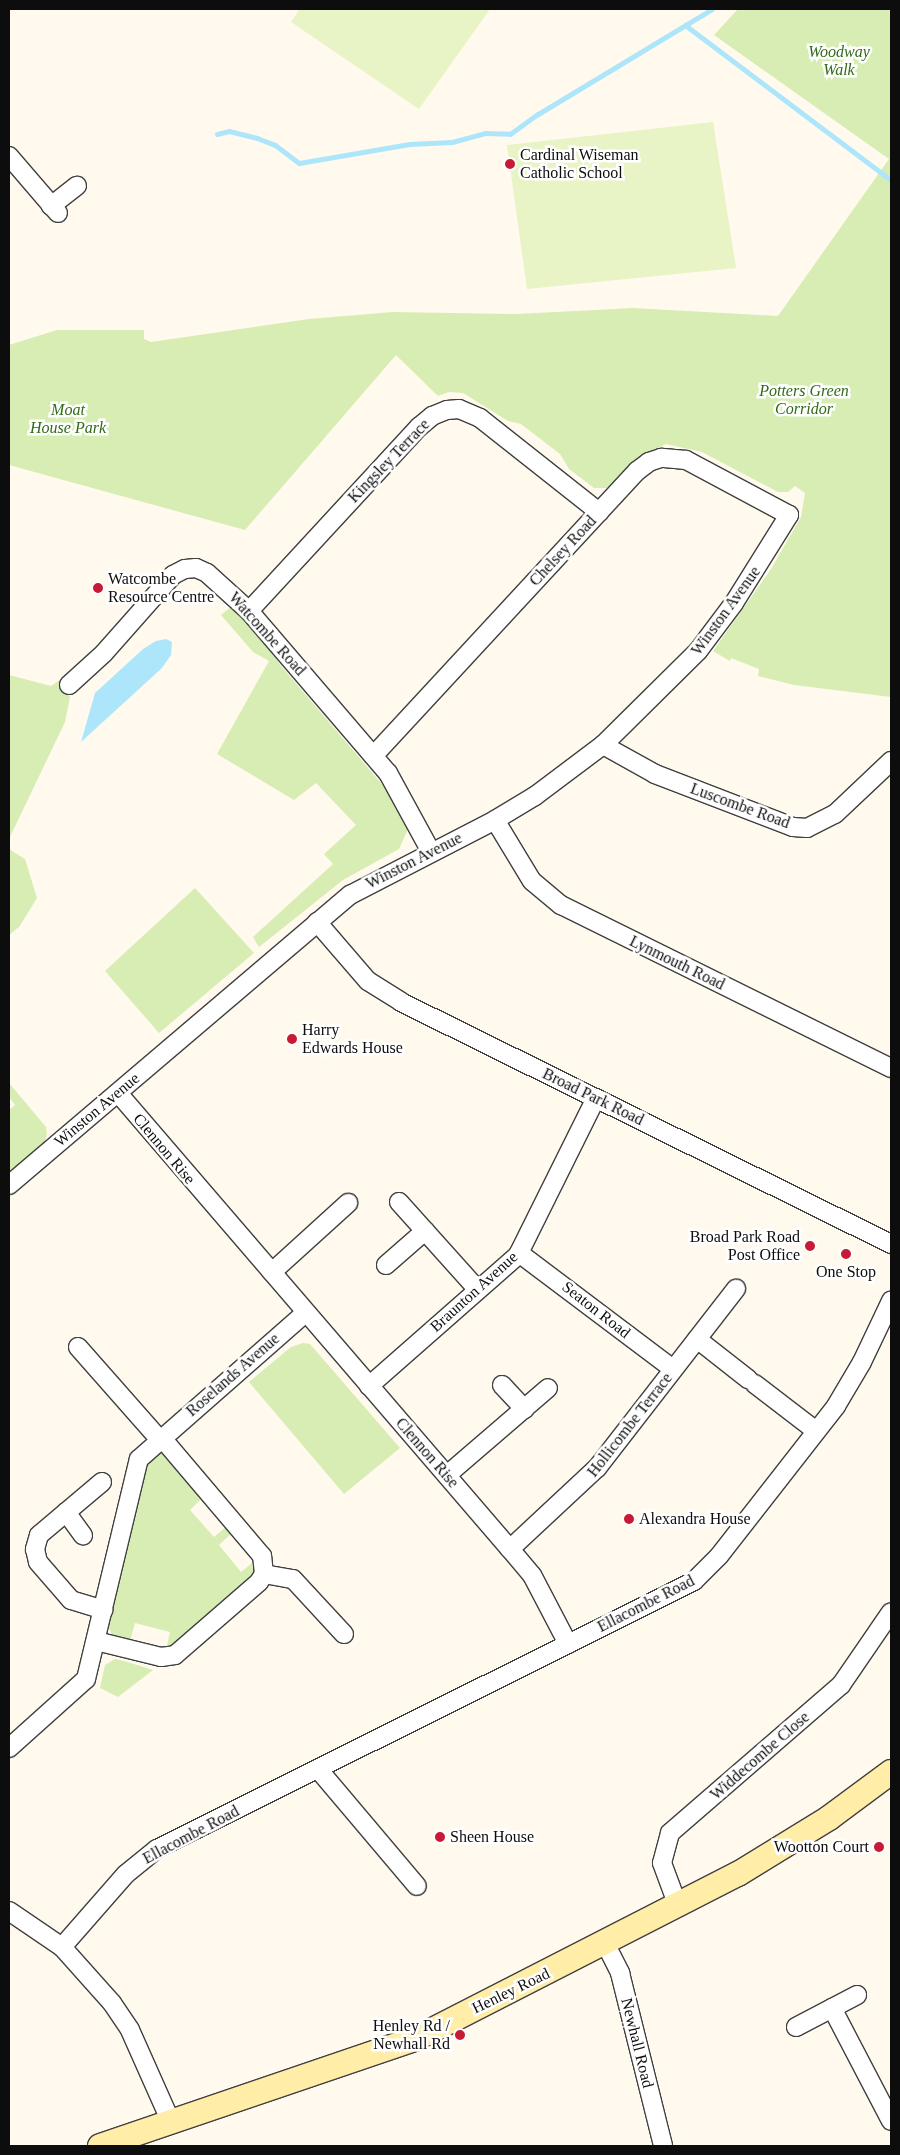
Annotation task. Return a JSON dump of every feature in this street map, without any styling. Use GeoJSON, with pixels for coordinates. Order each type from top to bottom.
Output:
{"type":"FeatureCollection","features":[{"type":"Feature","properties":{"kind":"main road","name":"Henley Road"},"geometry":{"type":"LineString","coordinates":[[100,2146],[170,2120],[267,2090],[417,2038],[738,1874],[829,1818],[891,1772]]}},
{"type":"Feature","properties":{"kind":"street"},"geometry":{"type":"LineString","coordinates":[[9,156],[55,209],[77,186]]}},
{"type":"Feature","properties":{"kind":"street","name":"Kingsley Terrace"},"geometry":{"type":"LineString","coordinates":[[249,611],[420,427],[432,416],[447,410],[459,409],[480,418],[599,512]]}},
{"type":"Feature","properties":{"kind":"street","name":"Chelsey Road"},"geometry":{"type":"LineString","coordinates":[[373,756],[636,471],[661,458],[686,460],[789,515]]}},
{"type":"Feature","properties":{"kind":"street","name":"Winston Avenue"},"geometry":{"type":"LineString","coordinates":[[9,1185],[317,922],[363,887],[495,820],[535,796],[603,745],[698,651],[734,603],[789,515]]}},
{"type":"Feature","properties":{"kind":"street","name":"Watcombe Road"},"geometry":{"type":"LineString","coordinates":[[69,685],[104,653],[173,575],[185,569],[196,568],[208,573],[249,611],[373,756],[399,790],[431,852]]}},
{"type":"Feature","properties":{"kind":"street","name":"Luscombe Road"},"geometry":{"type":"LineString","coordinates":[[603,745],[656,774],[793,827],[807,828],[835,814],[891,761]]}},
{"type":"Feature","properties":{"kind":"street","name":"Lynmouth Road"},"geometry":{"type":"LineString","coordinates":[[495,820],[532,881],[561,905],[891,1068]]}},
{"type":"Feature","properties":{"kind":"street","name":"Broad Park Road"},"geometry":{"type":"LineString","coordinates":[[317,922],[360,972],[381,991],[891,1244]]}},
{"type":"Feature","properties":{"kind":"street","name":"Clennon Rise"},"geometry":{"type":"LineString","coordinates":[[118,1093],[532,1575],[568,1644]]}},
{"type":"Feature","properties":{"kind":"street","name":"Braunton Avenue"},"geometry":{"type":"LineString","coordinates":[[368,1386],[519,1253],[596,1098]]}},
{"type":"Feature","properties":{"kind":"street"},"geometry":{"type":"LineString","coordinates":[[400,1202],[478,1290]]}},
{"type":"Feature","properties":{"kind":"street"},"geometry":{"type":"LineString","coordinates":[[272,1272],[348,1203]]}},
{"type":"Feature","properties":{"kind":"street"},"geometry":{"type":"LineString","coordinates":[[386,1265],[425,1231]]}},
{"type":"Feature","properties":{"kind":"street","name":"Seaton Road"},"geometry":{"type":"LineString","coordinates":[[519,1253],[673,1369]]}},
{"type":"Feature","properties":{"kind":"street","name":"Hollicombe Terrace"},"geometry":{"type":"LineString","coordinates":[[510,1549],[582,1485],[736,1289]]}},
{"type":"Feature","properties":{"kind":"street","name":"Ellacombe Road"},"geometry":{"type":"LineString","coordinates":[[62,1948],[126,1874],[151,1854],[684,1586],[708,1569],[816,1432],[830,1402],[862,1362],[891,1301]]}},
{"type":"Feature","properties":{"kind":"street","name":"Roselands Avenue"},"geometry":{"type":"LineString","coordinates":[[9,1748],[86,1679],[139,1459],[160,1438],[305,1313]]}},
{"type":"Feature","properties":{"kind":"street"},"geometry":{"type":"LineString","coordinates":[[697,1339],[816,1432]]}},
{"type":"Feature","properties":{"kind":"street"},"geometry":{"type":"LineString","coordinates":[[78,1347],[262,1556],[264,1574]]}},
{"type":"Feature","properties":{"kind":"street"},"geometry":{"type":"LineString","coordinates":[[502,1385],[524,1409]]}},
{"type":"Feature","properties":{"kind":"street"},"geometry":{"type":"LineString","coordinates":[[447,1475],[548,1388]]}},
{"type":"Feature","properties":{"kind":"street"},"geometry":{"type":"LineString","coordinates":[[102,1482],[39,1535],[35,1556],[71,1600],[103,1610]]}},
{"type":"Feature","properties":{"kind":"street"},"geometry":{"type":"LineString","coordinates":[[66,1512],[83,1535]]}},
{"type":"Feature","properties":{"kind":"street"},"geometry":{"type":"LineString","coordinates":[[264,1574],[293,1579],[344,1634]]}},
{"type":"Feature","properties":{"kind":"street"},"geometry":{"type":"LineString","coordinates":[[96,1642],[169,1657],[189,1644],[264,1574]]}},
{"type":"Feature","properties":{"kind":"street","name":"Widdecombe Close"},"geometry":{"type":"LineString","coordinates":[[678,1906],[662,1863],[670,1833],[840,1685],[891,1612]]}},
{"type":"Feature","properties":{"kind":"street"},"geometry":{"type":"LineString","coordinates":[[318,1769],[417,1886]]}},
{"type":"Feature","properties":{"kind":"street"},"geometry":{"type":"LineString","coordinates":[[9,1911],[62,1948],[94,1980],[130,2030],[170,2120]]}},
{"type":"Feature","properties":{"kind":"street","name":"Newhall Road"},"geometry":{"type":"LineString","coordinates":[[605,1943],[620,1973],[663,2146]]}},
{"type":"Feature","properties":{"kind":"street"},"geometry":{"type":"LineString","coordinates":[[796,2026],[857,1995]]}},
{"type":"Feature","properties":{"kind":"street"},"geometry":{"type":"LineString","coordinates":[[832,2008],[891,2121]]}},
{"type":"Feature","properties":{"kind":"green space"},"geometry":{"type":"Polygon","coordinates":[[[300,9],[490,9],[419,109],[291,22],[300,9]]]}},
{"type":"Feature","properties":{"kind":"green space","name":"Potters Green Corridor"},"geometry":{"type":"Polygon","coordinates":[[[738,9],[891,9],[891,697],[794,685],[758,676],[759,669],[731,658],[730,661],[713,651],[771,569],[801,517],[805,493],[795,486],[788,492],[778,492],[702,452],[666,444],[636,459],[607,488],[594,488],[569,469],[560,454],[521,424],[508,421],[463,393],[449,392],[438,396],[396,355],[245,530],[9,465],[9,345],[57,330],[144,330],[144,339],[151,342],[309,319],[393,312],[517,314],[633,308],[778,316],[889,159],[714,35],[738,9]]]}},
{"type":"Feature","properties":{"kind":"green space"},"geometry":{"type":"Polygon","coordinates":[[[713,122],[736,268],[527,289],[507,145],[713,122]]]}},
{"type":"Feature","properties":{"kind":"green space"},"geometry":{"type":"Polygon","coordinates":[[[233,605],[240,609],[282,667],[392,796],[408,829],[399,849],[343,880],[259,947],[253,937],[333,864],[324,854],[356,825],[316,783],[294,800],[217,754],[269,661],[253,652],[221,615],[233,605]]]}},
{"type":"Feature","properties":{"kind":"green space"},"geometry":{"type":"Polygon","coordinates":[[[9,675],[51,686],[60,680],[70,697],[65,722],[9,839],[9,675]]]}},
{"type":"Feature","properties":{"kind":"green space"},"geometry":{"type":"Polygon","coordinates":[[[9,849],[25,859],[37,898],[19,927],[9,935],[9,849]]]}},
{"type":"Feature","properties":{"kind":"green space"},"geometry":{"type":"Polygon","coordinates":[[[195,888],[254,953],[159,1033],[105,971],[195,888]]]}},
{"type":"Feature","properties":{"kind":"green space"},"geometry":{"type":"Polygon","coordinates":[[[9,1083],[46,1127],[47,1134],[45,1141],[9,1173],[9,1110],[15,1105],[9,1097],[9,1083]]]}},
{"type":"Feature","properties":{"kind":"green space"},"geometry":{"type":"Polygon","coordinates":[[[303,1343],[310,1344],[400,1448],[344,1494],[249,1382],[291,1347],[303,1343]]]}},
{"type":"Feature","properties":{"kind":"green space"},"geometry":{"type":"Polygon","coordinates":[[[161,1452],[203,1497],[190,1510],[214,1537],[228,1525],[233,1532],[219,1545],[241,1572],[257,1559],[258,1574],[174,1649],[166,1650],[170,1632],[135,1623],[130,1641],[112,1635],[108,1625],[145,1465],[150,1455],[161,1452]]]}},
{"type":"Feature","properties":{"kind":"green space"},"geometry":{"type":"Polygon","coordinates":[[[115,1659],[153,1670],[118,1697],[100,1688],[105,1665],[115,1659]]]}},
{"type":"Feature","properties":{"kind":"water"},"geometry":{"type":"Polygon","coordinates":[[[166,639],[172,642],[171,655],[162,668],[81,742],[95,693],[143,649],[156,641],[166,639]]]}},
{"type":"Feature","properties":{"kind":"waterway"},"geometry":{"type":"LineString","coordinates":[[217,134],[229,131],[257,138],[275,145],[299,163],[409,144],[452,142],[485,133],[510,134],[538,114],[712,9]]}},
{"type":"Feature","properties":{"kind":"waterway"},"geometry":{"type":"LineString","coordinates":[[685,25],[891,180]]}},
{"type":"Feature","properties":{"kind":"place","name":"Cardinal Wiseman Catholic School"},"geometry":{"type":"Point","coordinates":[510,164]}},
{"type":"Feature","properties":{"kind":"place","name":"Watcombe Resource Centre"},"geometry":{"type":"Point","coordinates":[98,588]}},
{"type":"Feature","properties":{"kind":"place","name":"Harry Edwards House"},"geometry":{"type":"Point","coordinates":[292,1039]}},
{"type":"Feature","properties":{"kind":"place","name":"Broad Park Road Post Office"},"geometry":{"type":"Point","coordinates":[810,1246]}},
{"type":"Feature","properties":{"kind":"place","name":"One Stop"},"geometry":{"type":"Point","coordinates":[846,1254]}},
{"type":"Feature","properties":{"kind":"place","name":"Alexandra House"},"geometry":{"type":"Point","coordinates":[629,1519]}},
{"type":"Feature","properties":{"kind":"place","name":"Sheen House"},"geometry":{"type":"Point","coordinates":[440,1837]}},
{"type":"Feature","properties":{"kind":"place","name":"Wootton Court"},"geometry":{"type":"Point","coordinates":[879,1847]}},
{"type":"Feature","properties":{"kind":"place","name":"Henley Rd / Newhall Rd"},"geometry":{"type":"Point","coordinates":[460,2035]}},
{"type":"Feature","properties":{"kind":"park label","name":"Woodway Walk"},"geometry":{"type":"Point","coordinates":[839,61]}},
{"type":"Feature","properties":{"kind":"park label","name":"Moat House Park"},"geometry":{"type":"Point","coordinates":[68,419]}}]}
